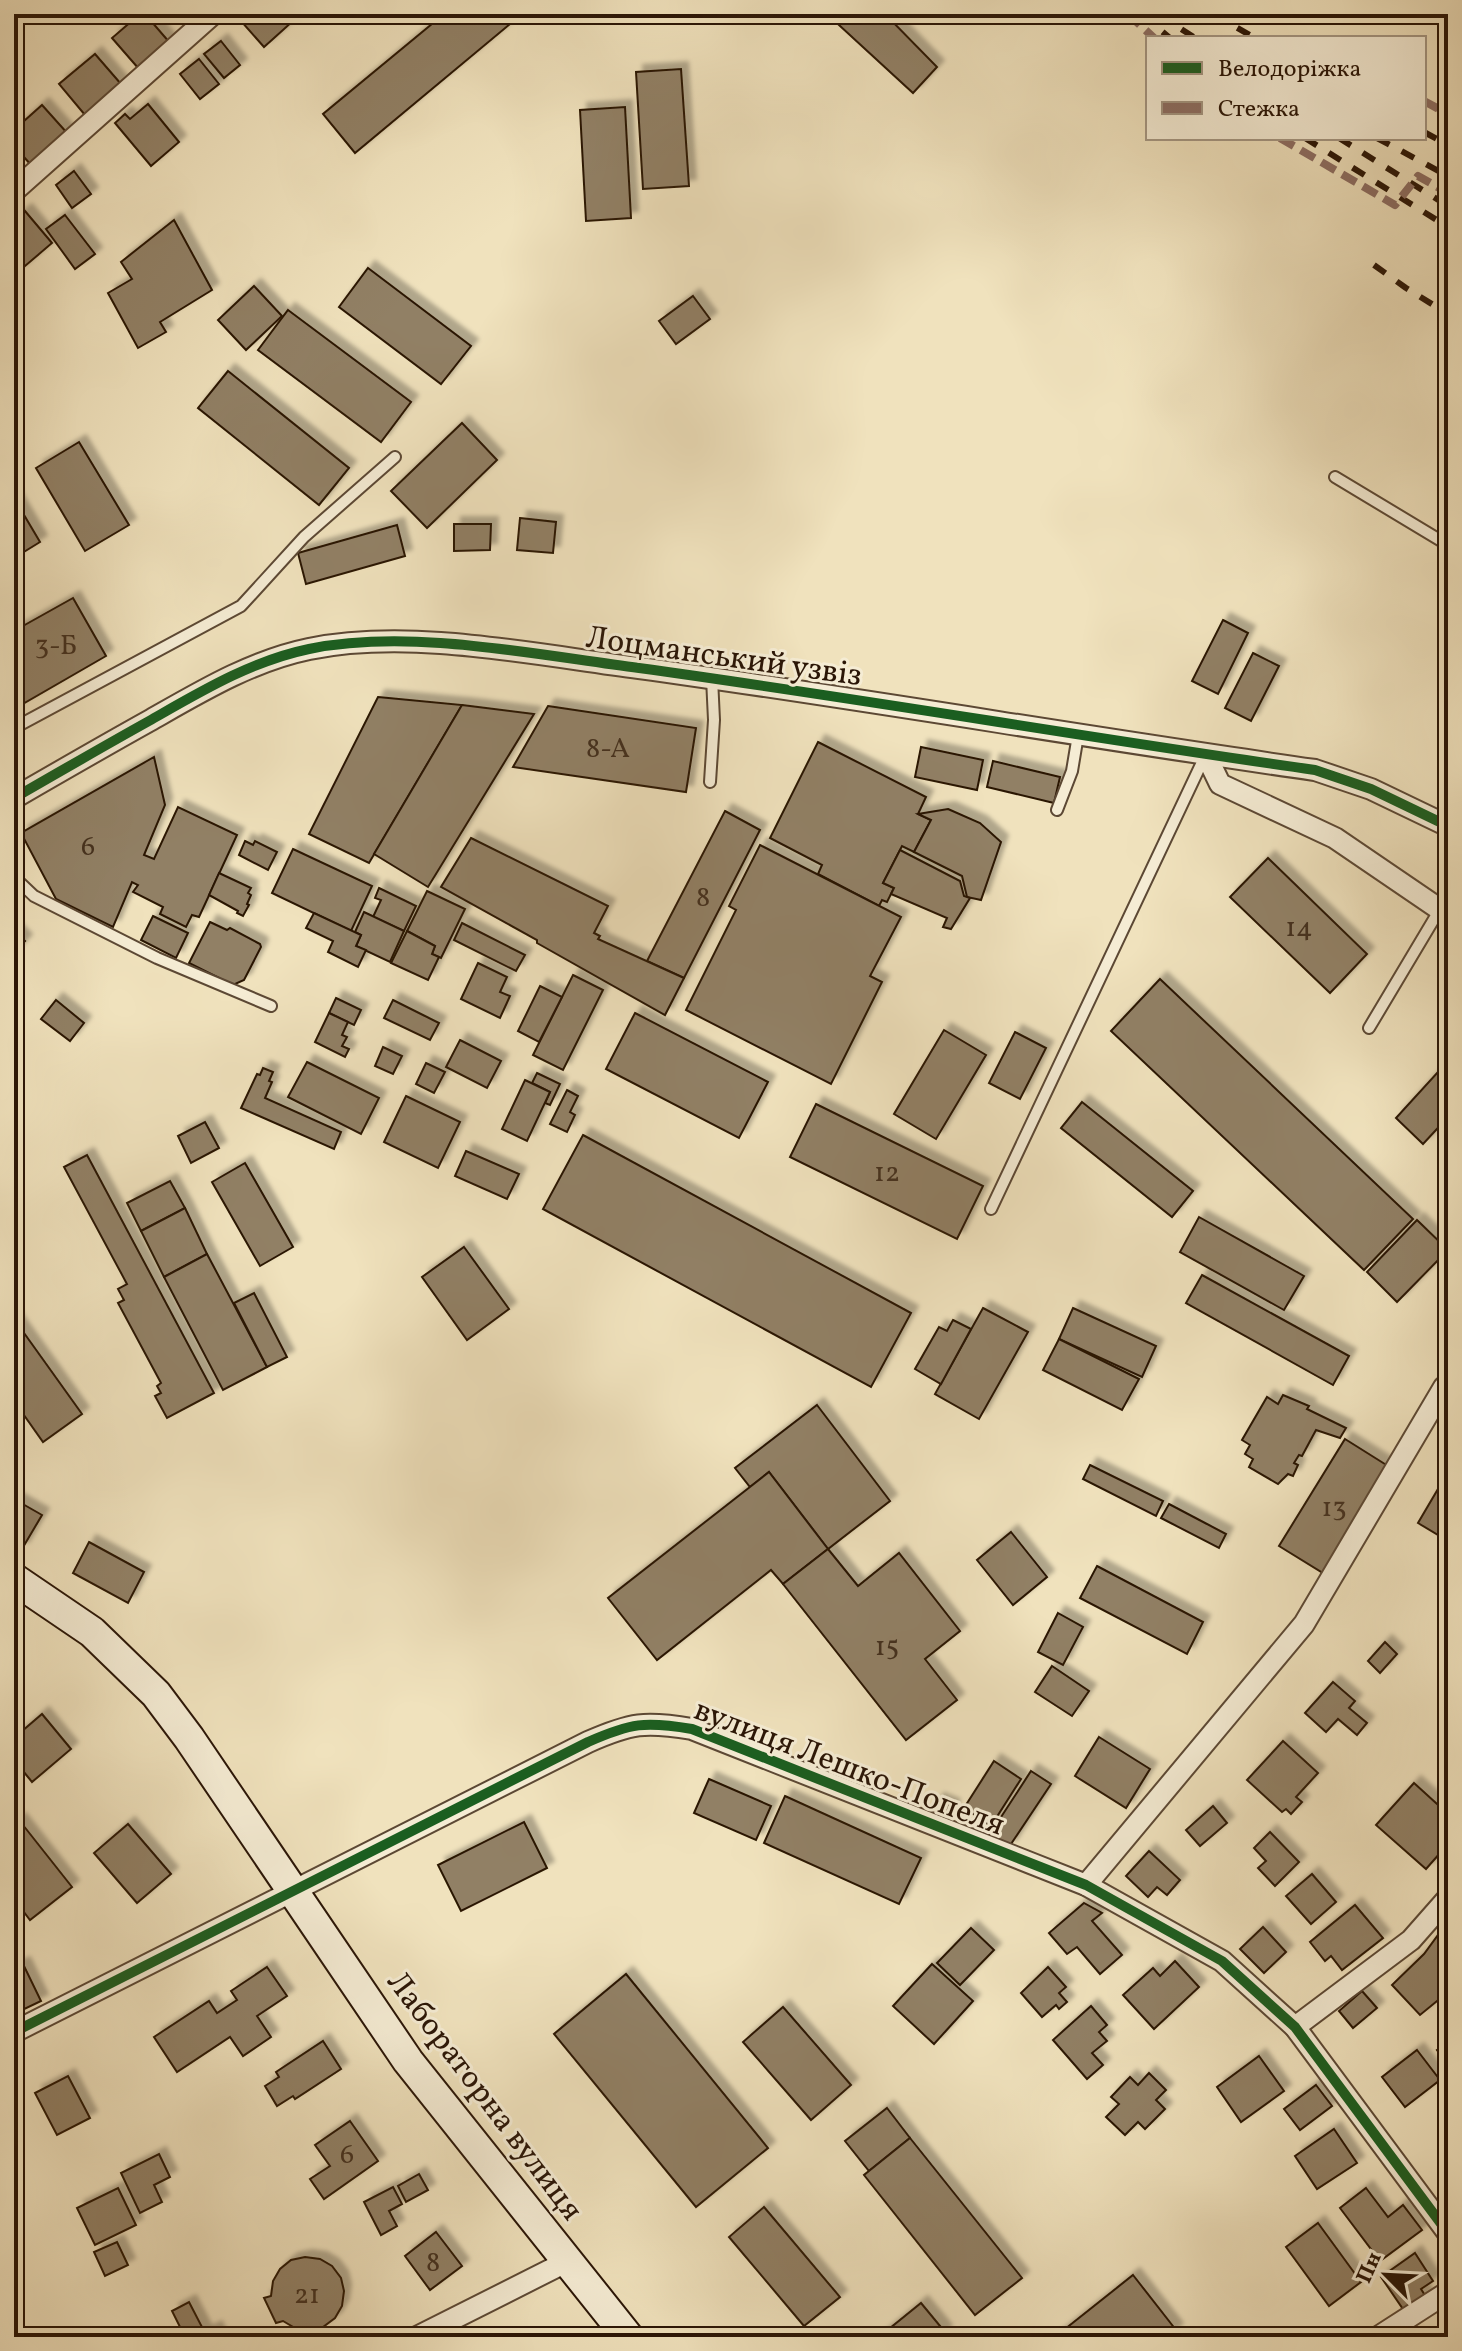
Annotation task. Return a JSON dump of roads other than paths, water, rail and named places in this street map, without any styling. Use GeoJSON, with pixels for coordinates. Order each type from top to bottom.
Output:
{"type":"FeatureCollection","features":[{"type":"Feature","properties":{"kind":"main road"},"geometry":{"type":"LineString","coordinates":[[14,1579],[92,1632],[156,1694],[294,1892]]}},
{"type":"Feature","properties":{"kind":"main road","name":"Лабораторна вулиця"},"geometry":{"type":"LineString","coordinates":[[294,1892],[408,2061],[628,2337]]}},
{"type":"Feature","properties":{"kind":"street"},"geometry":{"type":"LineString","coordinates":[[21,185],[213,14]]}},
{"type":"Feature","properties":{"kind":"street","name":"Лоцманський узвіз"},"geometry":{"type":"LineString","coordinates":[[14,798],[212,685],[256,665],[307,649],[400,640],[712,678],[1315,770],[1371,789],[1448,826]]}},
{"type":"Feature","properties":{"kind":"street"},"geometry":{"type":"LineString","coordinates":[[1206,755],[1220,784],[1335,838],[1444,912]]}},
{"type":"Feature","properties":{"kind":"street"},"geometry":{"type":"LineString","coordinates":[[1086,1885],[1304,1624],[1444,1387]]}},
{"type":"Feature","properties":{"kind":"street","name":"вулиця Лешко-Попеля"},"geometry":{"type":"LineString","coordinates":[[14,2032],[588,1742],[621,1727],[657,1723],[692,1729],[1086,1885],[1222,1961],[1295,2027],[1448,2233]]}},
{"type":"Feature","properties":{"kind":"street"},"geometry":{"type":"LineString","coordinates":[[1295,2027],[1411,1940],[1448,1898]]}},
{"type":"Feature","properties":{"kind":"street"},"geometry":{"type":"LineString","coordinates":[[417,2337],[568,2261]]}},
{"type":"Feature","properties":{"kind":"street"},"geometry":{"type":"LineString","coordinates":[[1378,2337],[1448,2292]]}},
{"type":"Feature","properties":{"kind":"lane"},"geometry":{"type":"LineString","coordinates":[[14,163],[21,185]]}},
{"type":"Feature","properties":{"kind":"lane"},"geometry":{"type":"LineString","coordinates":[[14,728],[241,606],[304,537],[395,457]]}},
{"type":"Feature","properties":{"kind":"lane"},"geometry":{"type":"LineString","coordinates":[[1335,477],[1448,545]]}},
{"type":"Feature","properties":{"kind":"lane"},"geometry":{"type":"LineString","coordinates":[[710,782],[714,720],[712,678]]}},
{"type":"Feature","properties":{"kind":"lane"},"geometry":{"type":"LineString","coordinates":[[1057,810],[1072,771],[1078,735]]}},
{"type":"Feature","properties":{"kind":"lane"},"geometry":{"type":"LineString","coordinates":[[991,1209],[1206,755]]}},
{"type":"Feature","properties":{"kind":"lane"},"geometry":{"type":"LineString","coordinates":[[14,877],[34,896],[157,958],[271,1006]]}},
{"type":"Feature","properties":{"kind":"lane"},"geometry":{"type":"LineString","coordinates":[[1369,1028],[1444,912]]}},
{"type":"Feature","properties":{"kind":"railway"},"geometry":{"type":"LineString","coordinates":[[1141,14],[1168,36]]}},
{"type":"Feature","properties":{"kind":"railway"},"geometry":{"type":"LineString","coordinates":[[1158,14],[1192,36]]}},
{"type":"Feature","properties":{"kind":"railway"},"geometry":{"type":"LineString","coordinates":[[1213,14],[1252,36]]}},
{"type":"Feature","properties":{"kind":"railway"},"geometry":{"type":"LineString","coordinates":[[1426,133],[1448,145]]}},
{"type":"Feature","properties":{"kind":"railway"},"geometry":{"type":"LineString","coordinates":[[1308,140],[1448,227]]}},
{"type":"Feature","properties":{"kind":"railway"},"geometry":{"type":"LineString","coordinates":[[1342,140],[1448,206]]}},
{"type":"Feature","properties":{"kind":"railway"},"geometry":{"type":"LineString","coordinates":[[1381,140],[1448,176]]}},
{"type":"Feature","properties":{"kind":"railway"},"geometry":{"type":"LineString","coordinates":[[1374,265],[1448,314]]}}]}
